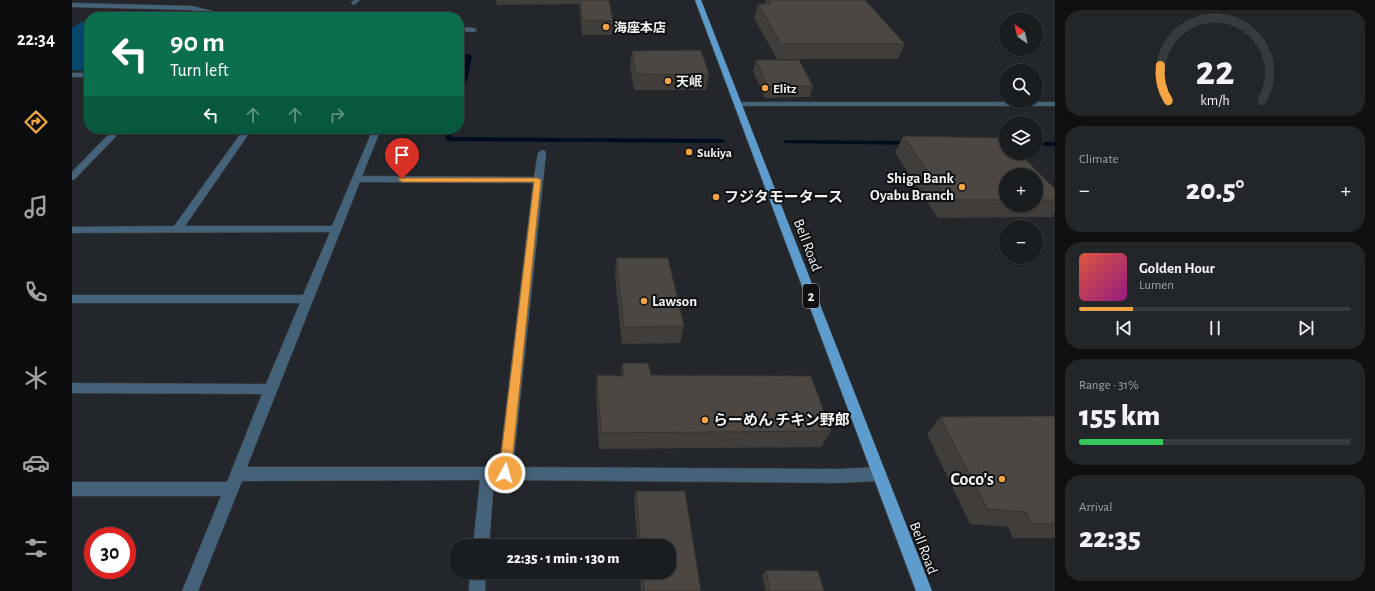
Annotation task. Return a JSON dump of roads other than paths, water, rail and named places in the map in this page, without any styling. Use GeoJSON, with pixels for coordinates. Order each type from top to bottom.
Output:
{"type":"FeatureCollection","features":[{"type":"Feature","properties":{"kind":"main road","name":"Bell Road"},"geometry":{"type":"LineString","coordinates":[[698,0],[924,591]]}},
{"type":"Feature","properties":{"kind":"street"},"geometry":{"type":"LineString","coordinates":[[72,5],[192,8],[208,12]]}},
{"type":"Feature","properties":{"kind":"street"},"geometry":{"type":"LineString","coordinates":[[464,30],[474,30]]}},
{"type":"Feature","properties":{"kind":"street"},"geometry":{"type":"LineString","coordinates":[[72,75],[84,75]]}},
{"type":"Feature","properties":{"kind":"street"},"geometry":{"type":"LineString","coordinates":[[738,104],[1055,104]]}},
{"type":"Feature","properties":{"kind":"street"},"geometry":{"type":"LineString","coordinates":[[72,177],[114,134]]}},
{"type":"Feature","properties":{"kind":"street"},"geometry":{"type":"LineString","coordinates":[[177,230],[244,134]]}},
{"type":"Feature","properties":{"kind":"street"},"geometry":{"type":"LineString","coordinates":[[190,591],[232,489],[306,299],[375,134]]}},
{"type":"Feature","properties":{"kind":"street"},"geometry":{"type":"LineString","coordinates":[[505,473],[542,153]]}},
{"type":"Feature","properties":{"kind":"street"},"geometry":{"type":"LineString","coordinates":[[356,179],[538,180]]}},
{"type":"Feature","properties":{"kind":"street"},"geometry":{"type":"LineString","coordinates":[[72,230],[334,230]]}},
{"type":"Feature","properties":{"kind":"street"},"geometry":{"type":"LineString","coordinates":[[72,299],[306,299]]}},
{"type":"Feature","properties":{"kind":"street"},"geometry":{"type":"LineString","coordinates":[[72,388],[270,389]]}},
{"type":"Feature","properties":{"kind":"street"},"geometry":{"type":"LineString","coordinates":[[482,539],[488,473]]}},
{"type":"Feature","properties":{"kind":"street"},"geometry":{"type":"LineString","coordinates":[[237,474],[505,473],[839,476],[879,474]]}},
{"type":"Feature","properties":{"kind":"street"},"geometry":{"type":"LineString","coordinates":[[72,489],[232,489]]}},
{"type":"Feature","properties":{"kind":"street"},"geometry":{"type":"LineString","coordinates":[[477,591],[478,579]]}},
{"type":"Feature","properties":{"kind":"waterway"},"geometry":{"type":"LineString","coordinates":[[464,56],[469,56],[464,81]]}},
{"type":"Feature","properties":{"kind":"waterway"},"geometry":{"type":"LineString","coordinates":[[450,134],[448,139],[723,141]]}},
{"type":"Feature","properties":{"kind":"waterway"},"geometry":{"type":"LineString","coordinates":[[786,142],[911,143]]}},
{"type":"Feature","properties":{"kind":"waterway"},"geometry":{"type":"LineString","coordinates":[[1043,144],[1055,144]]}},
{"type":"Feature","properties":{"kind":"place","name":"海座本店"},"geometry":{"type":"Point","coordinates":[606,27]}},
{"type":"Feature","properties":{"kind":"place","name":"天岷"},"geometry":{"type":"Point","coordinates":[668,81]}},
{"type":"Feature","properties":{"kind":"place","name":"Elitz"},"geometry":{"type":"Point","coordinates":[765,88]}},
{"type":"Feature","properties":{"kind":"place","name":"Sukiya"},"geometry":{"type":"Point","coordinates":[689,152]}},
{"type":"Feature","properties":{"kind":"place","name":"Shiga Bank Oyabu Branch"},"geometry":{"type":"Point","coordinates":[962,187]}},
{"type":"Feature","properties":{"kind":"place","name":"フジタモータース"},"geometry":{"type":"Point","coordinates":[716,197]}},
{"type":"Feature","properties":{"kind":"place","name":"Lawson"},"geometry":{"type":"Point","coordinates":[644,301]}},
{"type":"Feature","properties":{"kind":"place","name":"らーめん チキン野郎"},"geometry":{"type":"Point","coordinates":[705,420]}},
{"type":"Feature","properties":{"kind":"place","name":"Coco's"},"geometry":{"type":"Point","coordinates":[1002,479]}}]}
